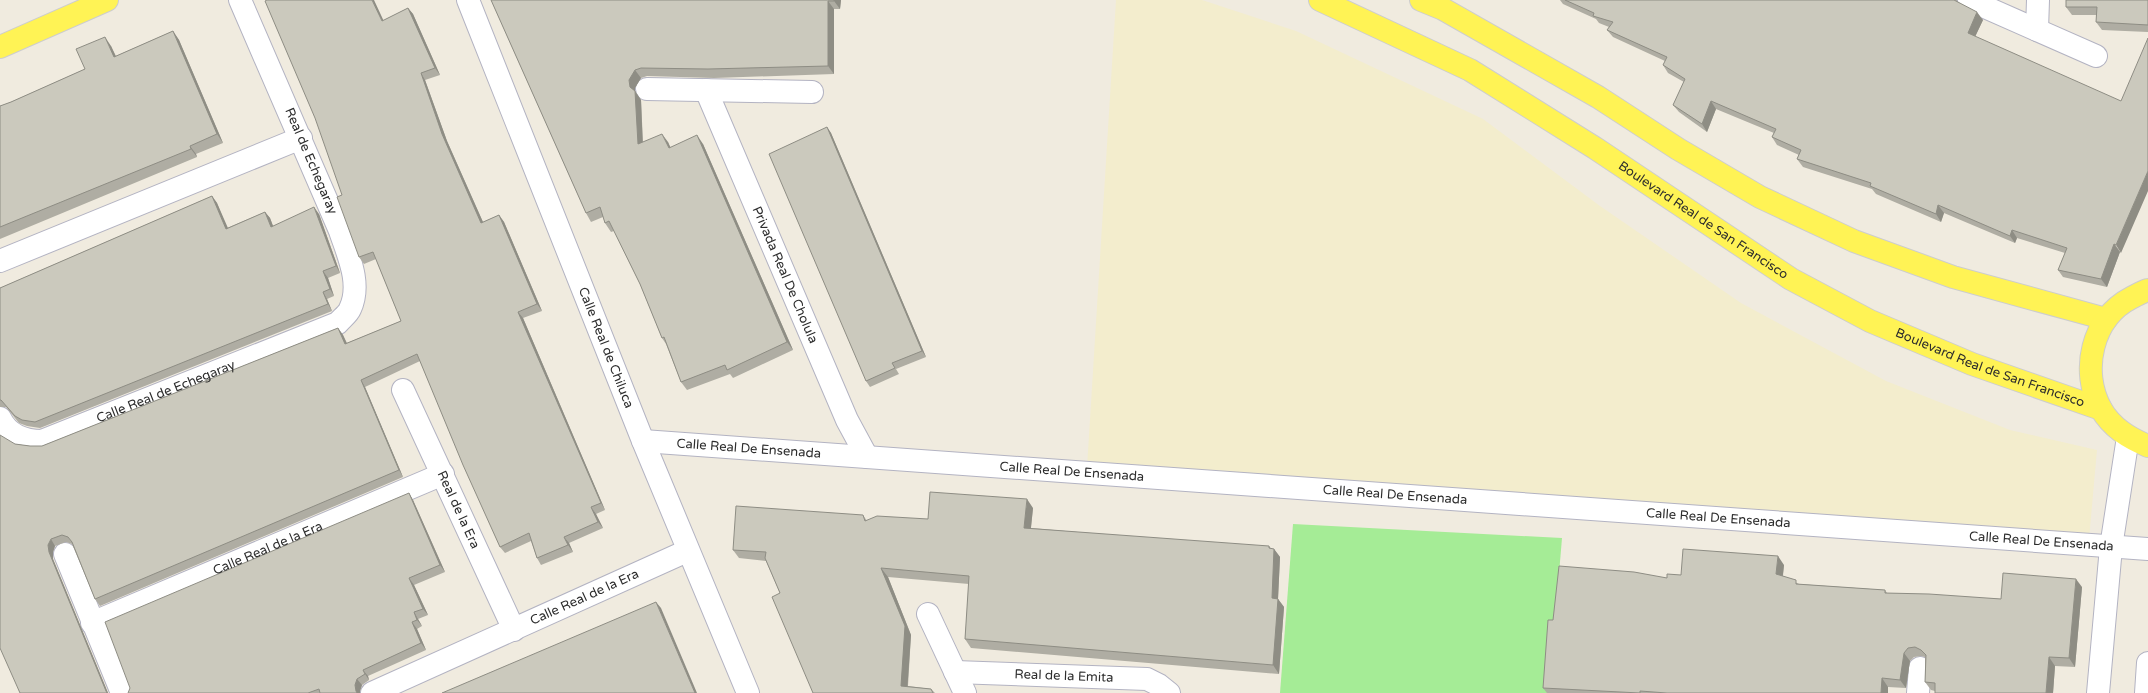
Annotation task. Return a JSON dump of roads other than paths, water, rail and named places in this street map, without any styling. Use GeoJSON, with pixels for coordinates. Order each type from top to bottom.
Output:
{"type":"FeatureCollection","features":[{"type":"Feature","properties":{"kind":"main road"},"geometry":{"type":"LineString","coordinates":[[0,46],[107,0]]}},
{"type":"Feature","properties":{"kind":"main road","name":"Boulevard Real de San Francisco"},"geometry":{"type":"LineString","coordinates":[[1320,0],[1470,70],[1595,148],[1791,279],[1870,321],[1972,364],[2101,409]]}},
{"type":"Feature","properties":{"kind":"main road"},"geometry":{"type":"LineString","coordinates":[[1421,0],[1443,9],[1591,93],[1678,149],[1760,197],[1854,241],[1954,277],[2106,319]]}},
{"type":"Feature","properties":{"kind":"main road"},"geometry":{"type":"LineString","coordinates":[[2148,290],[2123,302],[2106,319],[2095,340],[2090,364],[2092,387],[2101,409],[2113,425],[2128,437],[2148,446]]}},
{"type":"Feature","properties":{"kind":"street","name":"Real de Echegaray"},"geometry":{"type":"LineString","coordinates":[[240,0],[340,231],[353,270],[354,292],[350,310],[338,324]]}},
{"type":"Feature","properties":{"kind":"street","name":"Calle Real de Chiluca"},"geometry":{"type":"LineString","coordinates":[[468,0],[687,551],[748,693]]}},
{"type":"Feature","properties":{"kind":"street"},"geometry":{"type":"LineString","coordinates":[[1969,0],[2096,56]]}},
{"type":"Feature","properties":{"kind":"street"},"geometry":{"type":"LineString","coordinates":[[2037,30],[2038,0]]}},
{"type":"Feature","properties":{"kind":"street"},"geometry":{"type":"LineString","coordinates":[[647,89],[812,92]]}},
{"type":"Feature","properties":{"kind":"street","name":"Privada Real De Cholula"},"geometry":{"type":"LineString","coordinates":[[706,90],[847,420],[867,457]]}},
{"type":"Feature","properties":{"kind":"street"},"geometry":{"type":"LineString","coordinates":[[0,261],[301,138]]}},
{"type":"Feature","properties":{"kind":"street","name":"Calle Real de Echegaray"},"geometry":{"type":"LineString","coordinates":[[0,418],[3,425],[11,434],[31,441],[42,441],[338,324]]}},
{"type":"Feature","properties":{"kind":"street","name":"Real de la Era"},"geometry":{"type":"LineString","coordinates":[[403,390],[514,630]]}},
{"type":"Feature","properties":{"kind":"street"},"geometry":{"type":"LineString","coordinates":[[2098,693],[2111,547],[2128,437]]}},
{"type":"Feature","properties":{"kind":"street","name":"Calle Real De Ensenada"},"geometry":{"type":"LineString","coordinates":[[643,442],[2148,549]]}},
{"type":"Feature","properties":{"kind":"street","name":"Calle Real de la Era"},"geometry":{"type":"LineString","coordinates":[[92,623],[443,474]]}},
{"type":"Feature","properties":{"kind":"street","name":"Calle Real de la Era"},"geometry":{"type":"LineString","coordinates":[[372,693],[687,551]]}},
{"type":"Feature","properties":{"kind":"street"},"geometry":{"type":"LineString","coordinates":[[65,554],[122,693]]}},
{"type":"Feature","properties":{"kind":"street"},"geometry":{"type":"LineString","coordinates":[[928,614],[965,693]]}},
{"type":"Feature","properties":{"kind":"street"},"geometry":{"type":"LineString","coordinates":[[2146,693],[2148,663]]}},
{"type":"Feature","properties":{"kind":"street"},"geometry":{"type":"LineString","coordinates":[[1918,693],[1920,668]]}},
{"type":"Feature","properties":{"kind":"street","name":"Real de la Emita"},"geometry":{"type":"LineString","coordinates":[[955,672],[1147,680],[1159,685],[1169,693]]}}]}
